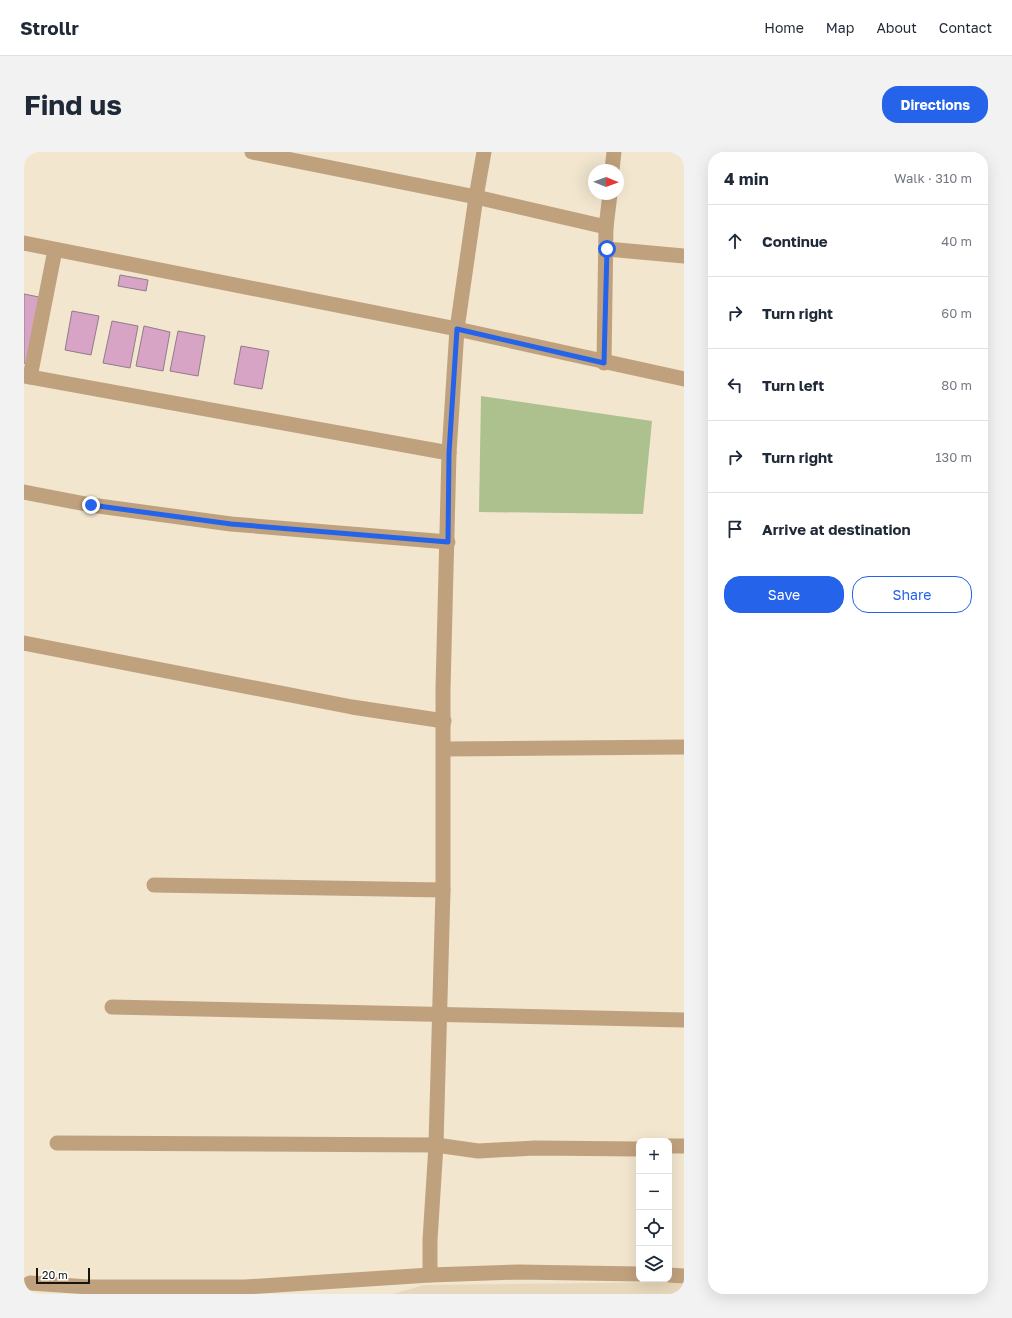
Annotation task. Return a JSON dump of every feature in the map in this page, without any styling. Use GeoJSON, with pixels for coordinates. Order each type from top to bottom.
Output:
{"type":"FeatureCollection","features":[{"type":"Feature","properties":{"kind":"street"},"geometry":{"type":"LineString","coordinates":[[252,152],[476,197],[606,227]]}},
{"type":"Feature","properties":{"kind":"street"},"geometry":{"type":"LineString","coordinates":[[430,1275],[430,1240],[436,1145],[443,890],[443,689],[448,542],[449,453],[457,329],[484,152]]}},
{"type":"Feature","properties":{"kind":"street"},"geometry":{"type":"LineString","coordinates":[[613,164],[614,152]]}},
{"type":"Feature","properties":{"kind":"street"},"geometry":{"type":"LineString","coordinates":[[604,363],[607,249],[606,227],[609,200]]}},
{"type":"Feature","properties":{"kind":"street"},"geometry":{"type":"LineString","coordinates":[[24,244],[457,329],[604,363],[684,379]]}},
{"type":"Feature","properties":{"kind":"street"},"geometry":{"type":"LineString","coordinates":[[607,249],[684,256]]}},
{"type":"Feature","properties":{"kind":"street"},"geometry":{"type":"LineString","coordinates":[[55,250],[27,376],[449,453]]}},
{"type":"Feature","properties":{"kind":"street"},"geometry":{"type":"LineString","coordinates":[[24,492],[91,505],[231,524],[448,542]]}},
{"type":"Feature","properties":{"kind":"street"},"geometry":{"type":"LineString","coordinates":[[24,643],[352,708],[444,721]]}},
{"type":"Feature","properties":{"kind":"street"},"geometry":{"type":"LineString","coordinates":[[444,749],[684,747]]}},
{"type":"Feature","properties":{"kind":"street"},"geometry":{"type":"LineString","coordinates":[[154,885],[443,890]]}},
{"type":"Feature","properties":{"kind":"street"},"geometry":{"type":"LineString","coordinates":[[112,1007],[684,1020]]}},
{"type":"Feature","properties":{"kind":"street"},"geometry":{"type":"LineString","coordinates":[[57,1143],[436,1145],[478,1151],[535,1148],[636,1149]]}},
{"type":"Feature","properties":{"kind":"street"},"geometry":{"type":"LineString","coordinates":[[672,1146],[684,1146]]}},
{"type":"Feature","properties":{"kind":"street"},"geometry":{"type":"LineString","coordinates":[[30,1283],[88,1290],[245,1290],[430,1275],[519,1272],[636,1274]]}},
{"type":"Feature","properties":{"kind":"street"},"geometry":{"type":"LineString","coordinates":[[672,1275],[684,1276]]}},
{"type":"Feature","properties":{"kind":"shaded area"},"geometry":{"type":"Polygon","coordinates":[[[675,1282],[684,1284],[684,1294],[393,1294],[424,1285],[675,1282]]]}},
{"type":"Feature","properties":{"kind":"green space"},"geometry":{"type":"Polygon","coordinates":[[[481,396],[652,421],[643,514],[479,512],[481,396]]]}},
{"type":"Feature","properties":{"kind":"building"},"geometry":{"type":"Polygon","coordinates":[[[120,275],[148,280],[146,291],[118,286],[120,275]]]}},
{"type":"Feature","properties":{"kind":"building"},"geometry":{"type":"Polygon","coordinates":[[[24,294],[44,298],[31,365],[24,363],[24,294]]]}},
{"type":"Feature","properties":{"kind":"building"},"geometry":{"type":"Polygon","coordinates":[[[72,311],[99,316],[91,355],[65,350],[72,311]]]}},
{"type":"Feature","properties":{"kind":"building"},"geometry":{"type":"Polygon","coordinates":[[[112,321],[138,326],[130,368],[103,363],[112,321]]]}},
{"type":"Feature","properties":{"kind":"building"},"geometry":{"type":"Polygon","coordinates":[[[144,326],[170,332],[163,371],[136,366],[144,326]]]}},
{"type":"Feature","properties":{"kind":"building"},"geometry":{"type":"Polygon","coordinates":[[[178,331],[205,336],[198,376],[170,371],[178,331]]]}},
{"type":"Feature","properties":{"kind":"building"},"geometry":{"type":"Polygon","coordinates":[[[241,346],[269,351],[262,389],[234,384],[241,346]]]}},
{"type":"Feature","properties":{"kind":"route"},"geometry":{"type":"LineString","coordinates":[[91,505],[231,524],[448,542],[449,453],[457,329],[604,363],[607,249]]}}]}
